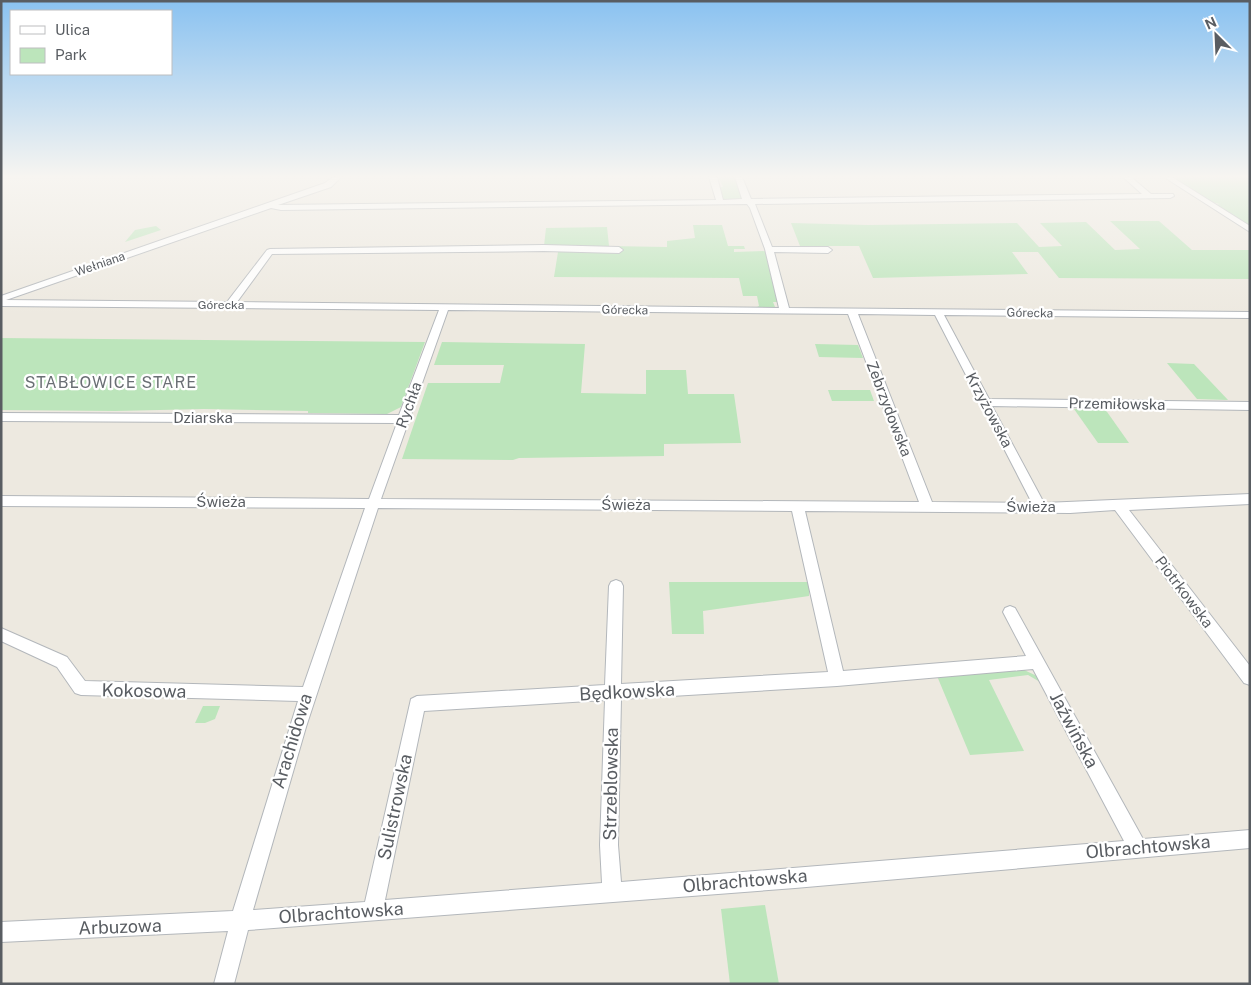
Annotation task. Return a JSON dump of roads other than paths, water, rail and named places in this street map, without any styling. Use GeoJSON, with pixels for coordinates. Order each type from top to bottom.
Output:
{"type":"FeatureCollection","features":[{"type":"Feature","properties":{"kind":"street","name":"Wełniana"},"geometry":{"type":"LineString","coordinates":[[1,299],[219,223]]}},
{"type":"Feature","properties":{"kind":"street"},"geometry":{"type":"LineString","coordinates":[[759,223],[785,311]]}},
{"type":"Feature","properties":{"kind":"street"},"geometry":{"type":"LineString","coordinates":[[1239,223],[1250,230]]}},
{"type":"Feature","properties":{"kind":"street"},"geometry":{"type":"LineString","coordinates":[[230,305],[270,252],[544,248],[619,250]]}},
{"type":"Feature","properties":{"kind":"street"},"geometry":{"type":"LineString","coordinates":[[768,249],[828,250]]}},
{"type":"Feature","properties":{"kind":"street","name":"Górecka"},"geometry":{"type":"LineString","coordinates":[[1,303],[1250,315]]}},
{"type":"Feature","properties":{"kind":"street","name":"Rychła"},"geometry":{"type":"LineString","coordinates":[[374,503],[444,308]]}},
{"type":"Feature","properties":{"kind":"street","name":"Zebrzydowska"},"geometry":{"type":"LineString","coordinates":[[852,312],[927,507]]}},
{"type":"Feature","properties":{"kind":"street","name":"Krzyżowska"},"geometry":{"type":"LineString","coordinates":[[938,312],[1040,508]]}},
{"type":"Feature","properties":{"kind":"street","name":"Przemiłowska"},"geometry":{"type":"LineString","coordinates":[[985,402],[1250,406]]}},
{"type":"Feature","properties":{"kind":"street","name":"Dziarska"},"geometry":{"type":"LineString","coordinates":[[1,417],[405,419]]}},
{"type":"Feature","properties":{"kind":"street","name":"Świeża"},"geometry":{"type":"LineString","coordinates":[[1,501],[1040,508],[1250,499]]}},
{"type":"Feature","properties":{"kind":"street","name":"Arachidowa"},"geometry":{"type":"LineString","coordinates":[[224,984],[274,796],[306,694],[374,503]]}},
{"type":"Feature","properties":{"kind":"street"},"geometry":{"type":"LineString","coordinates":[[797,506],[838,679]]}},
{"type":"Feature","properties":{"kind":"street","name":"Piotrkowska"},"geometry":{"type":"LineString","coordinates":[[1118,506],[1250,678]]}},
{"type":"Feature","properties":{"kind":"street","name":"Strzeblowska"},"geometry":{"type":"LineString","coordinates":[[612,891],[609,845],[616,586]]}},
{"type":"Feature","properties":{"kind":"street","name":"Jaźwińska"},"geometry":{"type":"LineString","coordinates":[[1010,612],[1138,848]]}},
{"type":"Feature","properties":{"kind":"street","name":"Kokosowa"},"geometry":{"type":"LineString","coordinates":[[1,634],[62,662],[81,688],[306,694]]}},
{"type":"Feature","properties":{"kind":"street","name":"Będkowska"},"geometry":{"type":"LineString","coordinates":[[417,704],[838,679],[1038,662]]}},
{"type":"Feature","properties":{"kind":"street","name":"Sulistrowska"},"geometry":{"type":"LineString","coordinates":[[372,911],[417,704]]}},
{"type":"Feature","properties":{"kind":"street","name":"Olbrachtowska"},"geometry":{"type":"LineString","coordinates":[[240,921],[1250,839]]}},
{"type":"Feature","properties":{"kind":"street","name":"Arbuzowa"},"geometry":{"type":"LineString","coordinates":[[1,932],[240,921]]}},
{"type":"Feature","properties":{"kind":"district","name":"STABŁOWICE STARE"},"geometry":{"type":"Point","coordinates":[111,382]}}]}
